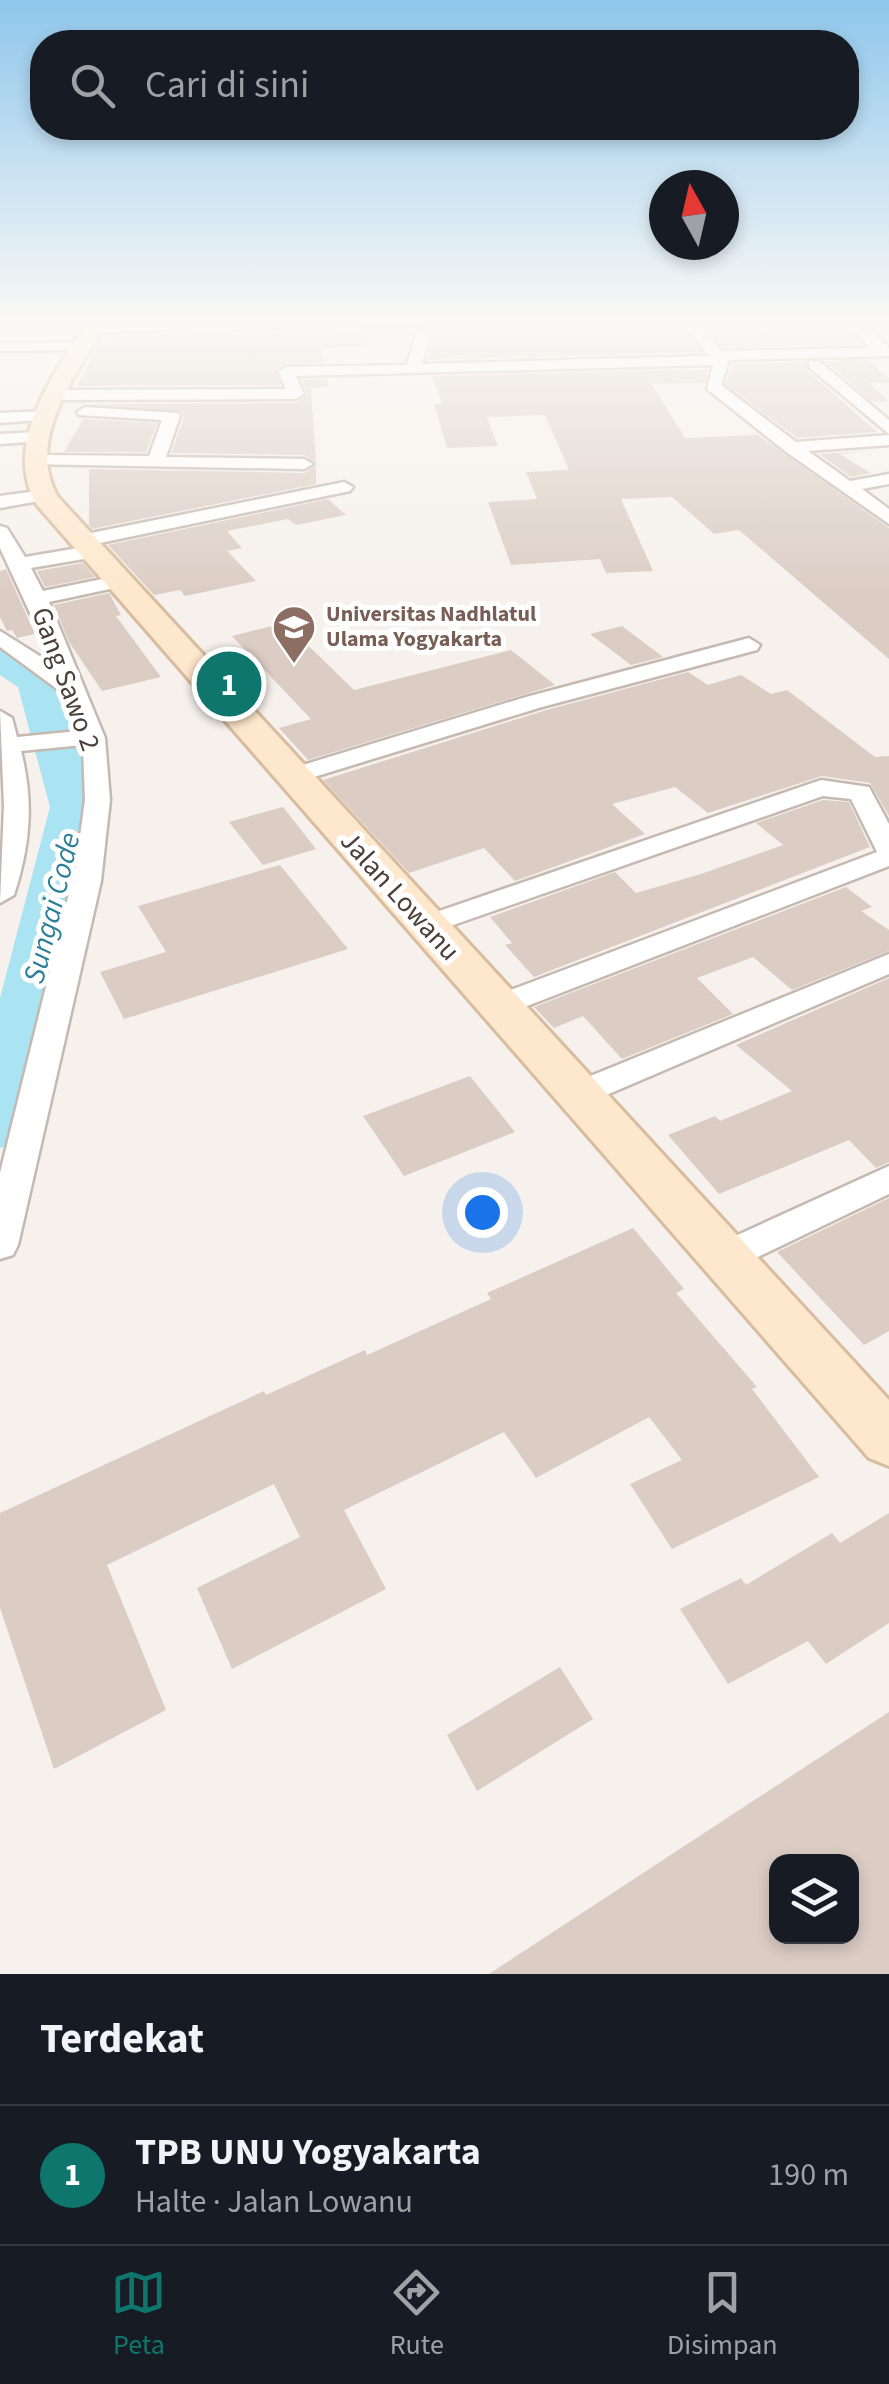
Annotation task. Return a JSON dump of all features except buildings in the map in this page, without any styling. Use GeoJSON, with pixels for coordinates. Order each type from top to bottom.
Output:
{"type":"FeatureCollection","features":[{"type":"Feature","properties":{"kind":"main road"},"geometry":{"type":"LineString","coordinates":[[37,441],[52,410]]}},
{"type":"Feature","properties":{"kind":"main road","name":"Jalan Lowanu"},"geometry":{"type":"LineString","coordinates":[[37,441],[86,546],[889,1440]]}},
{"type":"Feature","properties":{"kind":"street"},"geometry":{"type":"LineString","coordinates":[[37,441],[207,410]]}},
{"type":"Feature","properties":{"kind":"street"},"geometry":{"type":"LineString","coordinates":[[744,410],[889,518]]}},
{"type":"Feature","properties":{"kind":"street"},"geometry":{"type":"LineString","coordinates":[[867,410],[889,429]]}},
{"type":"Feature","properties":{"kind":"street"},"geometry":{"type":"LineString","coordinates":[[0,502],[37,441],[172,416],[155,463]]}},
{"type":"Feature","properties":{"kind":"street"},"geometry":{"type":"LineString","coordinates":[[0,418],[37,441],[99,463],[304,464]]}},
{"type":"Feature","properties":{"kind":"street"},"geometry":{"type":"LineString","coordinates":[[790,448],[889,440]]}},
{"type":"Feature","properties":{"kind":"street"},"geometry":{"type":"LineString","coordinates":[[846,488],[889,479]]}},
{"type":"Feature","properties":{"kind":"street"},"geometry":{"type":"LineString","coordinates":[[21,564],[344,487]]}},
{"type":"Feature","properties":{"kind":"street","name":"Gang Sawo 2"},"geometry":{"type":"LineString","coordinates":[[0,532],[38,598],[75,691],[83,738],[96,749],[95,830],[87,881],[0,1245]]}},
{"type":"Feature","properties":{"kind":"street"},"geometry":{"type":"LineString","coordinates":[[38,598],[118,582]]}},
{"type":"Feature","properties":{"kind":"street"},"geometry":{"type":"LineString","coordinates":[[0,636],[75,691]]}},
{"type":"Feature","properties":{"kind":"street"},"geometry":{"type":"LineString","coordinates":[[292,776],[534,702],[749,645]]}},
{"type":"Feature","properties":{"kind":"street"},"geometry":{"type":"LineString","coordinates":[[0,718],[16,744],[19,833],[0,895]]}},
{"type":"Feature","properties":{"kind":"street"},"geometry":{"type":"LineString","coordinates":[[16,744],[83,738]]}},
{"type":"Feature","properties":{"kind":"street"},"geometry":{"type":"LineString","coordinates":[[426,925],[808,791],[831,787],[860,792],[889,788]]}},
{"type":"Feature","properties":{"kind":"street"},"geometry":{"type":"LineString","coordinates":[[498,1006],[889,853],[860,792]]}},
{"type":"Feature","properties":{"kind":"street"},"geometry":{"type":"LineString","coordinates":[[578,1094],[889,963]]}},
{"type":"Feature","properties":{"kind":"street"},"geometry":{"type":"LineString","coordinates":[[724,1257],[889,1178]]}},
{"type":"Feature","properties":{"kind":"waterway","name":"Sungai Code"},"geometry":{"type":"LineString","coordinates":[[0,656],[39,680],[76,807],[0,1124]]}},
{"type":"Feature","properties":{"kind":"place","name":"Universitas Nadhlatul Ulama Yogyakarta"},"geometry":{"type":"Point","coordinates":[294,665]}},
{"type":"Feature","properties":{"kind":"place","name":"TPB UNU Yogyakarta"},"geometry":{"type":"Point","coordinates":[229,684]}}]}
